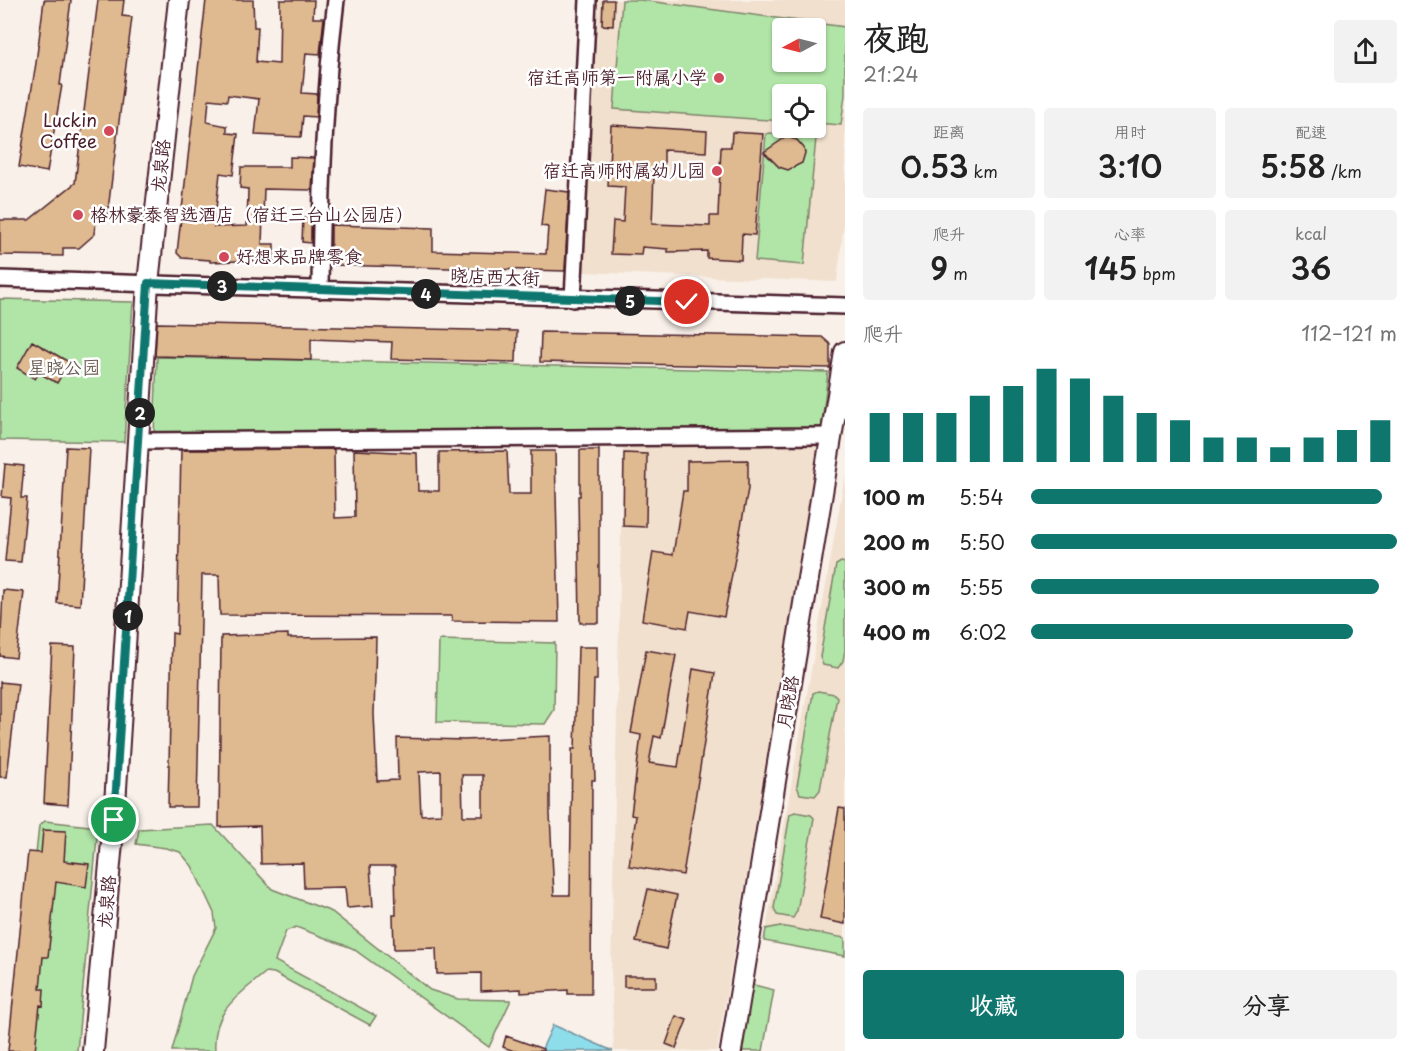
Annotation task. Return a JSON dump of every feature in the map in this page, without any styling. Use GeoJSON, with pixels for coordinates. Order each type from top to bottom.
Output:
{"type":"FeatureCollection","features":[{"type":"Feature","properties":{"kind":"street","name":"龙泉路"},"geometry":{"type":"LineString","coordinates":[[93,1051],[114,820],[148,283],[179,0]]}},
{"type":"Feature","properties":{"kind":"street"},"geometry":{"type":"LineString","coordinates":[[320,290],[321,177],[328,63],[336,0]]}},
{"type":"Feature","properties":{"kind":"street"},"geometry":{"type":"LineString","coordinates":[[573,299],[588,0]]}},
{"type":"Feature","properties":{"kind":"street","name":"晓店西大街"},"geometry":{"type":"LineString","coordinates":[[0,279],[845,306]]}},
{"type":"Feature","properties":{"kind":"street","name":"月晓路"},"geometry":{"type":"LineString","coordinates":[[731,1051],[770,799],[799,641],[845,352]]}},
{"type":"Feature","properties":{"kind":"street"},"geometry":{"type":"LineString","coordinates":[[139,441],[832,436]]}},
{"type":"Feature","properties":{"kind":"shaded area","name":"宿迁高师附属幼儿园"},"geometry":{"type":"Polygon","coordinates":[[[599,0],[845,0],[845,215],[837,282],[583,272],[599,0]]]}},
{"type":"Feature","properties":{"kind":"shaded area"},"geometry":{"type":"Polygon","coordinates":[[[820,442],[717,1051],[614,1051],[611,972],[623,445],[820,442]]]}},
{"type":"Feature","properties":{"kind":"shaded area"},"geometry":{"type":"Polygon","coordinates":[[[845,475],[845,956],[764,941],[845,475]]]}},
{"type":"Feature","properties":{"kind":"green space","name":"宿迁高师第一附属小学"},"geometry":{"type":"Polygon","coordinates":[[[622,0],[640,0],[777,18],[772,18],[772,72],[826,72],[826,24],[845,27],[845,95],[841,125],[826,124],[826,84],[772,84],[772,120],[614,109],[622,0]]]}},
{"type":"Feature","properties":{"kind":"green space"},"geometry":{"type":"Polygon","coordinates":[[[772,133],[772,138],[816,138],[804,265],[755,261],[766,134],[772,133]]]}},
{"type":"Feature","properties":{"kind":"green space","name":"星晓公园"},"geometry":{"type":"Polygon","coordinates":[[[0,299],[133,302],[124,442],[0,440],[0,299]]]}},
{"type":"Feature","properties":{"kind":"green space"},"geometry":{"type":"Polygon","coordinates":[[[157,357],[828,372],[821,432],[154,435],[157,357]]]}},
{"type":"Feature","properties":{"kind":"green space"},"geometry":{"type":"Polygon","coordinates":[[[841,562],[845,563],[845,650],[843,661],[838,668],[823,665],[820,657],[836,565],[841,562]]]}},
{"type":"Feature","properties":{"kind":"green space"},"geometry":{"type":"Polygon","coordinates":[[[439,640],[555,643],[554,710],[545,724],[437,722],[439,640]]]}},
{"type":"Feature","properties":{"kind":"green space"},"geometry":{"type":"Polygon","coordinates":[[[818,691],[834,694],[837,697],[820,790],[815,796],[800,794],[797,786],[813,693],[818,691]]]}},
{"type":"Feature","properties":{"kind":"green space"},"geometry":{"type":"Polygon","coordinates":[[[795,812],[811,815],[814,818],[797,911],[793,918],[777,915],[774,908],[790,814],[795,812]]]}},
{"type":"Feature","properties":{"kind":"green space"},"geometry":{"type":"Polygon","coordinates":[[[45,821],[98,827],[77,1051],[15,1051],[39,826],[45,821]]]}},
{"type":"Feature","properties":{"kind":"green space"},"geometry":{"type":"Polygon","coordinates":[[[213,825],[272,889],[332,912],[430,990],[458,999],[511,1000],[489,1047],[352,948],[296,927],[286,931],[275,961],[376,1016],[370,1025],[274,973],[266,972],[237,997],[222,1014],[215,1037],[215,1051],[172,1051],[192,976],[216,928],[214,913],[192,866],[180,852],[136,844],[139,829],[213,825]]]}},
{"type":"Feature","properties":{"kind":"green space"},"geometry":{"type":"Polygon","coordinates":[[[780,926],[845,938],[845,956],[764,941],[766,929],[780,926]]]}},
{"type":"Feature","properties":{"kind":"green space"},"geometry":{"type":"Polygon","coordinates":[[[750,984],[774,990],[763,1051],[740,1051],[750,984]]]}},
{"type":"Feature","properties":{"kind":"water"},"geometry":{"type":"Polygon","coordinates":[[[553,1025],[613,1051],[541,1051],[553,1025]]]}},
{"type":"Feature","properties":{"kind":"building"},"geometry":{"type":"Polygon","coordinates":[[[44,0],[71,0],[60,85],[62,85],[47,172],[19,167],[44,0]]]}},
{"type":"Feature","properties":{"kind":"building"},"geometry":{"type":"Polygon","coordinates":[[[98,0],[124,0],[122,16],[132,17],[107,218],[96,217],[95,234],[79,248],[63,248],[63,256],[0,255],[0,220],[29,220],[75,183],[98,0]]]}},
{"type":"Feature","properties":{"kind":"building"},"geometry":{"type":"Polygon","coordinates":[[[206,0],[253,0],[254,27],[258,27],[256,62],[279,64],[280,0],[314,0],[313,18],[324,18],[320,54],[306,53],[302,93],[317,94],[316,117],[303,116],[301,137],[255,135],[259,99],[228,95],[227,101],[209,99],[207,122],[227,126],[227,133],[238,134],[233,175],[220,173],[214,227],[247,226],[248,189],[240,188],[241,167],[290,167],[290,157],[314,158],[312,190],[264,189],[262,244],[274,244],[274,260],[210,262],[210,260],[182,258],[177,253],[206,0]]]}},
{"type":"Feature","properties":{"kind":"building"},"geometry":{"type":"Polygon","coordinates":[[[603,0],[614,0],[613,26],[602,25],[603,0]]]}},
{"type":"Feature","properties":{"kind":"building"},"geometry":{"type":"Polygon","coordinates":[[[611,125],[707,131],[706,152],[664,150],[664,174],[654,174],[652,224],[710,226],[710,216],[718,216],[721,147],[731,147],[732,132],[763,134],[755,235],[742,234],[741,260],[707,258],[707,251],[668,252],[668,249],[642,247],[641,255],[611,254],[613,221],[623,222],[625,187],[608,186],[611,125]]]}},
{"type":"Feature","properties":{"kind":"building"},"geometry":{"type":"Polygon","coordinates":[[[785,138],[790,138],[797,140],[805,153],[802,163],[788,170],[779,167],[764,152],[785,138]]]}},
{"type":"Feature","properties":{"kind":"building"},"geometry":{"type":"Polygon","coordinates":[[[545,189],[569,192],[565,271],[331,265],[331,225],[433,228],[433,251],[546,254],[548,227],[541,226],[545,189]]]}},
{"type":"Feature","properties":{"kind":"building"},"geometry":{"type":"Polygon","coordinates":[[[303,218],[311,219],[311,243],[302,242],[303,218]]]}},
{"type":"Feature","properties":{"kind":"building"},"geometry":{"type":"Polygon","coordinates":[[[157,323],[517,331],[516,362],[391,359],[392,342],[311,339],[311,360],[155,356],[157,323]]]}},
{"type":"Feature","properties":{"kind":"building"},"geometry":{"type":"Polygon","coordinates":[[[541,332],[822,337],[830,344],[830,368],[540,362],[541,332]]]}},
{"type":"Feature","properties":{"kind":"building"},"geometry":{"type":"Polygon","coordinates":[[[32,341],[69,362],[57,383],[39,373],[35,379],[17,368],[32,341]]]}},
{"type":"Feature","properties":{"kind":"building"},"geometry":{"type":"Polygon","coordinates":[[[66,447],[89,448],[80,605],[57,603],[66,447]]]}},
{"type":"Feature","properties":{"kind":"building"},"geometry":{"type":"Polygon","coordinates":[[[334,449],[335,518],[355,517],[354,450],[417,453],[418,491],[439,491],[439,452],[507,451],[509,494],[531,494],[531,451],[555,451],[559,622],[452,621],[452,616],[220,615],[219,575],[202,575],[197,807],[168,807],[172,633],[177,634],[181,450],[334,449]]]}},
{"type":"Feature","properties":{"kind":"building"},"geometry":{"type":"Polygon","coordinates":[[[580,450],[599,450],[599,623],[580,623],[578,496],[580,496],[580,450]]]}},
{"type":"Feature","properties":{"kind":"building"},"geometry":{"type":"Polygon","coordinates":[[[624,453],[647,454],[646,527],[623,526],[624,453]]]}},
{"type":"Feature","properties":{"kind":"building"},"geometry":{"type":"Polygon","coordinates":[[[748,460],[748,489],[724,617],[690,611],[687,628],[642,620],[653,552],[673,555],[683,491],[687,491],[687,461],[748,460]]]}},
{"type":"Feature","properties":{"kind":"building"},"geometry":{"type":"Polygon","coordinates":[[[5,464],[24,466],[21,498],[27,498],[21,562],[5,561],[11,498],[2,497],[5,464]]]}},
{"type":"Feature","properties":{"kind":"building"},"geometry":{"type":"Polygon","coordinates":[[[3,590],[24,592],[16,658],[0,656],[3,590]]]}},
{"type":"Feature","properties":{"kind":"building"},"geometry":{"type":"Polygon","coordinates":[[[288,634],[288,638],[376,637],[374,714],[377,781],[398,780],[397,738],[464,740],[550,736],[550,814],[554,895],[570,895],[572,749],[575,749],[578,647],[597,647],[597,680],[594,680],[593,720],[595,780],[592,780],[591,994],[568,994],[568,990],[521,993],[521,989],[481,991],[481,973],[437,974],[436,948],[394,949],[395,866],[370,866],[373,906],[347,908],[345,887],[304,888],[303,863],[261,864],[260,826],[219,827],[221,636],[288,634]],[[441,771],[419,772],[421,815],[441,814],[441,771]],[[462,775],[463,816],[483,816],[483,775],[462,775]]]}},
{"type":"Feature","properties":{"kind":"building"},"geometry":{"type":"Polygon","coordinates":[[[52,646],[75,647],[68,805],[44,803],[52,646]]]}},
{"type":"Feature","properties":{"kind":"building"},"geometry":{"type":"Polygon","coordinates":[[[646,650],[676,655],[661,738],[654,736],[649,763],[678,767],[693,669],[715,673],[683,875],[629,866],[636,816],[631,815],[641,735],[631,733],[646,650]]]}},
{"type":"Feature","properties":{"kind":"building"},"geometry":{"type":"Polygon","coordinates":[[[0,682],[18,684],[7,777],[0,777],[0,682]]]}},
{"type":"Feature","properties":{"kind":"building"},"geometry":{"type":"Polygon","coordinates":[[[839,808],[845,809],[845,924],[820,919],[839,808]]]}},
{"type":"Feature","properties":{"kind":"building"},"geometry":{"type":"Polygon","coordinates":[[[43,830],[66,831],[64,861],[89,864],[86,887],[56,882],[48,957],[43,957],[40,989],[44,989],[43,1006],[40,1005],[35,1051],[8,1051],[28,852],[41,853],[43,830]]]}},
{"type":"Feature","properties":{"kind":"building"},"geometry":{"type":"Polygon","coordinates":[[[648,889],[677,895],[666,949],[636,942],[648,889]]]}},
{"type":"Feature","properties":{"kind":"building"},"geometry":{"type":"Polygon","coordinates":[[[624,976],[656,976],[656,987],[624,987],[624,976]]]}},
{"type":"Feature","properties":{"kind":"building"},"geometry":{"type":"Polygon","coordinates":[[[676,1016],[687,1020],[676,1048],[666,1044],[676,1016]]]}},
{"type":"Feature","properties":{"kind":"building"},"geometry":{"type":"Polygon","coordinates":[[[506,1036],[543,1049],[543,1051],[514,1051],[503,1047],[506,1036]]]}},
{"type":"Feature","properties":{"kind":"place","name":"宿迁高师第一附属小学"},"geometry":{"type":"Point","coordinates":[719,78]}},
{"type":"Feature","properties":{"kind":"place","name":"Luckin Coffee"},"geometry":{"type":"Point","coordinates":[109,131]}},
{"type":"Feature","properties":{"kind":"place","name":"宿迁高师附属幼儿园"},"geometry":{"type":"Point","coordinates":[717,171]}},
{"type":"Feature","properties":{"kind":"place","name":"格林豪泰智选酒店（宿迁三台山公园店）"},"geometry":{"type":"Point","coordinates":[78,215]}},
{"type":"Feature","properties":{"kind":"place","name":"好想来品牌零食"},"geometry":{"type":"Point","coordinates":[224,257]}},
{"type":"Feature","properties":{"kind":"route"},"geometry":{"type":"LineString","coordinates":[[114,820],[148,283],[687,302]]}}]}
